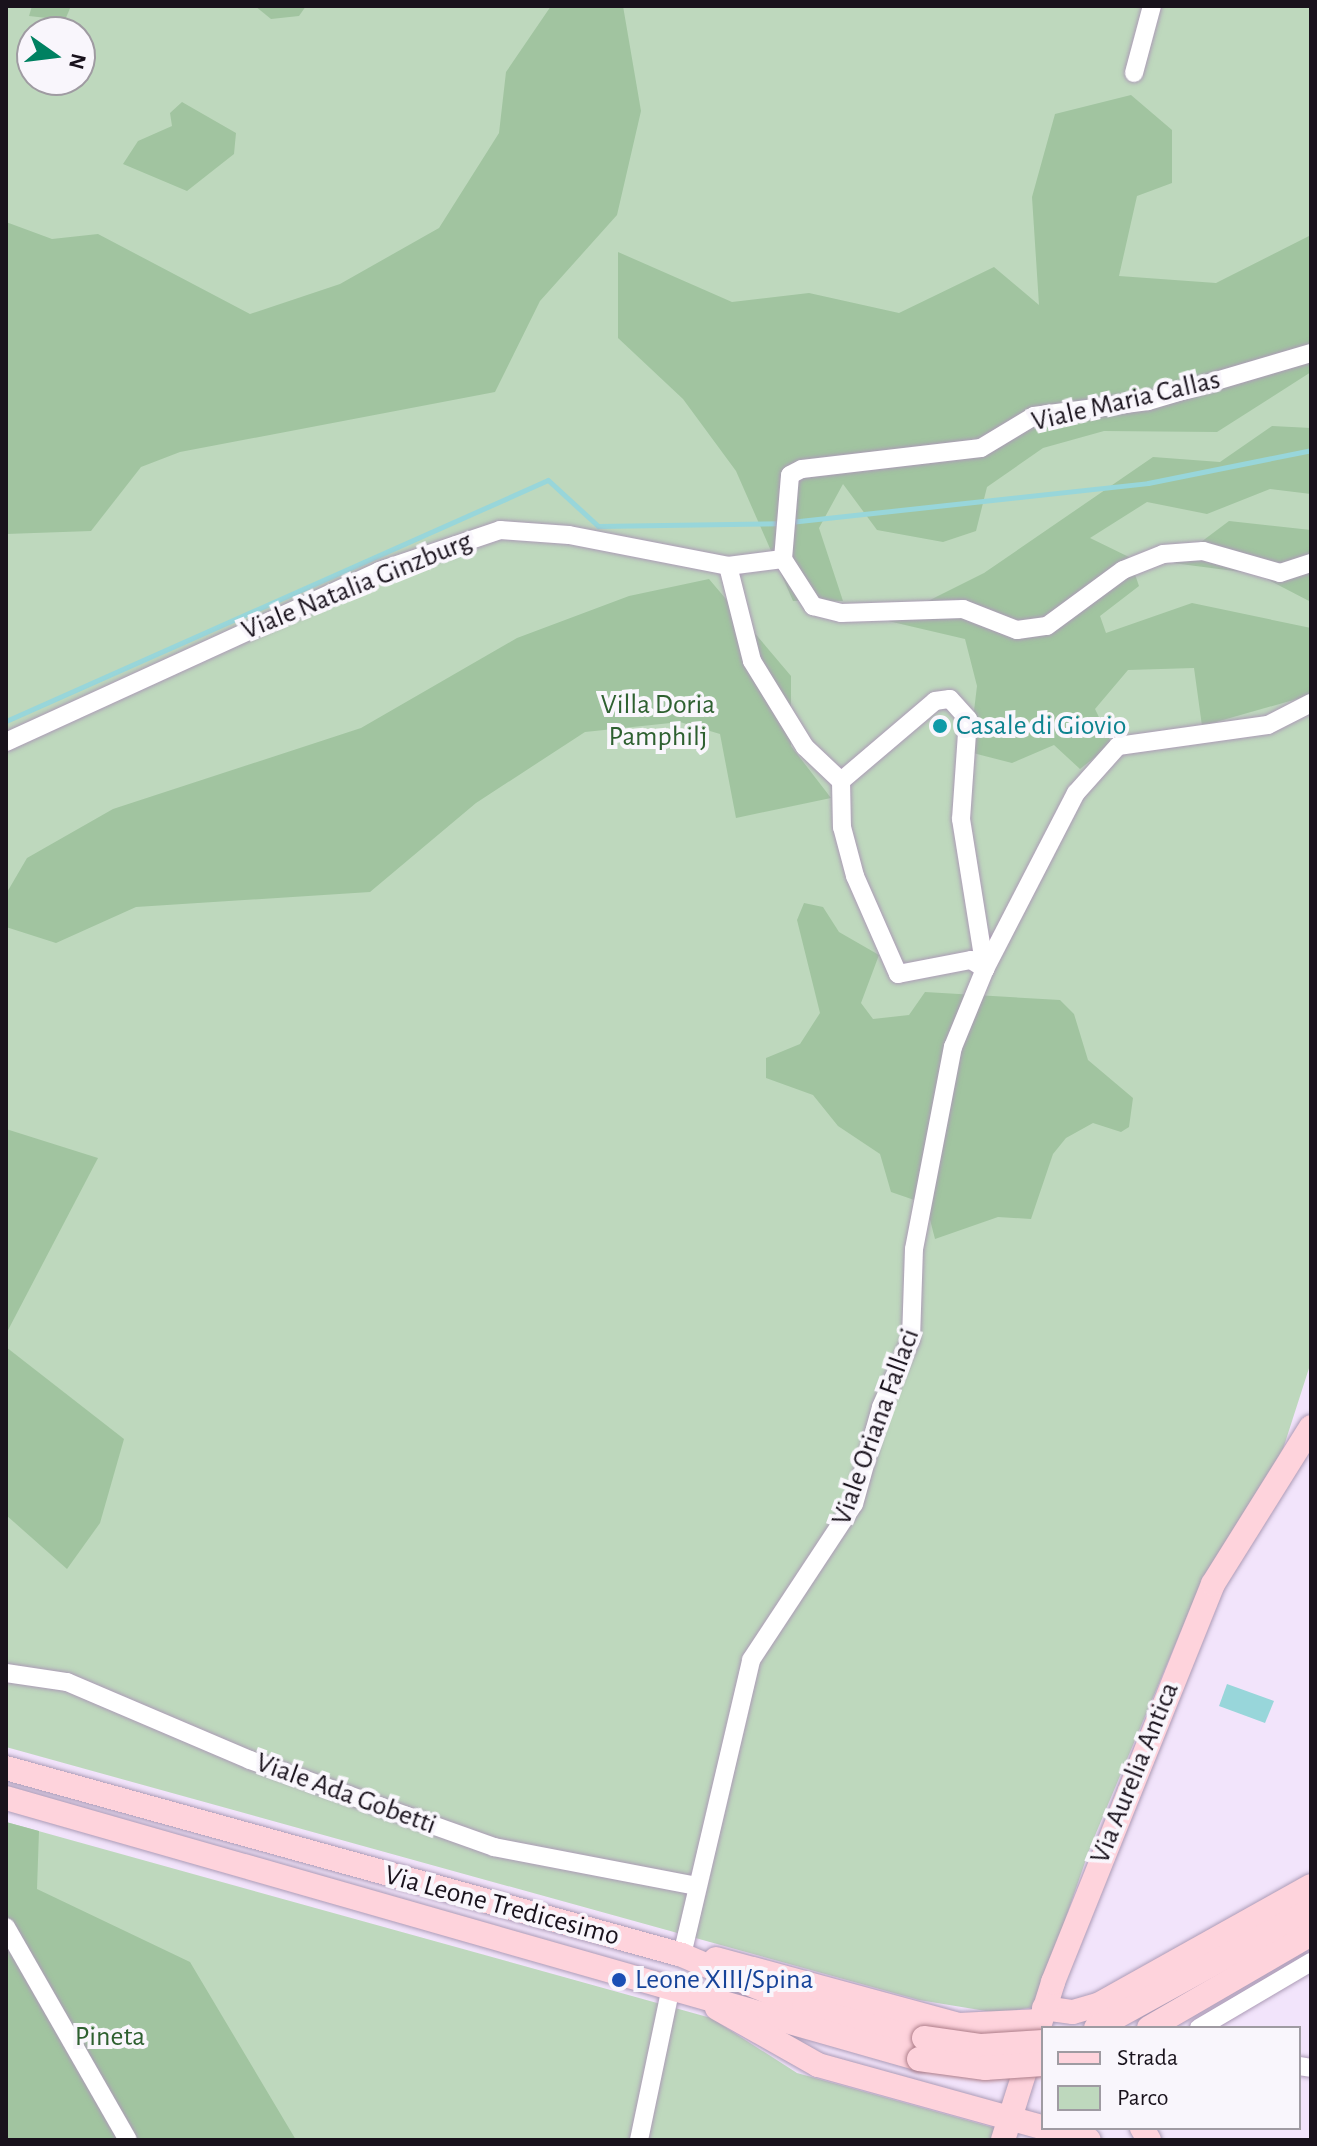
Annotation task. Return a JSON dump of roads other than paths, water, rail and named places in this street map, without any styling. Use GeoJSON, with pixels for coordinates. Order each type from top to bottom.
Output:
{"type":"FeatureCollection","features":[{"type":"Feature","properties":{"kind":"main road","name":"Via Aurelia Antica"},"geometry":{"type":"LineString","coordinates":[[1042,2024],[1213,1584],[1311,1427]]}},
{"type":"Feature","properties":{"kind":"main road","name":"Via Leone Tredicesimo"},"geometry":{"type":"LineString","coordinates":[[6,1768],[682,1955],[804,2007],[985,2068],[1041,2064]]}},
{"type":"Feature","properties":{"kind":"main road","name":"Via Leone Tredicesimo"},"geometry":{"type":"LineString","coordinates":[[6,1798],[701,1997],[922,2048],[990,2046],[1042,2024]]}},
{"type":"Feature","properties":{"kind":"main road"},"geometry":{"type":"LineString","coordinates":[[682,1955],[748,1964],[959,2025],[1042,2024],[1107,2001],[1311,1886]]}},
{"type":"Feature","properties":{"kind":"main road"},"geometry":{"type":"LineString","coordinates":[[1101,2026],[1311,1910]]}},
{"type":"Feature","properties":{"kind":"main road"},"geometry":{"type":"LineString","coordinates":[[1152,2026],[1311,1934]]}},
{"type":"Feature","properties":{"kind":"main road"},"geometry":{"type":"LineString","coordinates":[[701,1997],[818,2065],[1005,2131],[1089,2140]]}},
{"type":"Feature","properties":{"kind":"main road","name":"Via Aurelia Antica"},"geometry":{"type":"LineString","coordinates":[[1005,2131],[1041,2027]]}},
{"type":"Feature","properties":{"kind":"street"},"geometry":{"type":"LineString","coordinates":[[1134,73],[1152,6]]}},
{"type":"Feature","properties":{"kind":"street","name":"Viale Maria Callas"},"geometry":{"type":"LineString","coordinates":[[783,559],[790,475],[802,469],[981,448],[1034,416],[1148,401],[1311,353]]}},
{"type":"Feature","properties":{"kind":"street","name":"Viale Natalia Ginzburg"},"geometry":{"type":"LineString","coordinates":[[6,742],[379,571],[500,530],[569,535],[728,566],[783,559]]}},
{"type":"Feature","properties":{"kind":"street"},"geometry":{"type":"LineString","coordinates":[[783,559],[813,606],[841,613],[963,609],[1017,630],[1047,626],[1079,606],[1123,570],[1163,554],[1203,551],[1280,573],[1311,563]]}},
{"type":"Feature","properties":{"kind":"street"},"geometry":{"type":"LineString","coordinates":[[728,566],[752,661],[805,747],[841,781],[842,827],[855,876],[898,974],[971,960],[985,969]]}},
{"type":"Feature","properties":{"kind":"street"},"geometry":{"type":"LineString","coordinates":[[841,781],[886,738],[950,699],[968,719],[969,763],[961,819],[985,969]]}},
{"type":"Feature","properties":{"kind":"street","name":"Viale Oriana Fallaci"},"geometry":{"type":"LineString","coordinates":[[682,1955],[751,1660],[848,1516],[911,1339],[914,1249],[953,1047],[985,969],[1076,793],[1118,746],[1268,725],[1311,703]]}},
{"type":"Feature","properties":{"kind":"street","name":"Viale Ada Gobetti"},"geometry":{"type":"LineString","coordinates":[[6,1673],[67,1682],[250,1760],[494,1847],[696,1886]]}},
{"type":"Feature","properties":{"kind":"street"},"geometry":{"type":"LineString","coordinates":[[6,1927],[128,2140]]}},
{"type":"Feature","properties":{"kind":"street"},"geometry":{"type":"LineString","coordinates":[[1202,2026],[1304,1966]]}},
{"type":"Feature","properties":{"kind":"street"},"geometry":{"type":"LineString","coordinates":[[639,2140],[671,1987]]}},
{"type":"Feature","properties":{"kind":"waterway"},"geometry":{"type":"LineString","coordinates":[[790,522],[1148,483],[1311,450]]}},
{"type":"Feature","properties":{"kind":"waterway"},"geometry":{"type":"LineString","coordinates":[[6,721],[548,480],[598,526],[781,523]]}},
{"type":"Feature","properties":{"kind":"place","name":"Casale di Giovio"},"geometry":{"type":"Point","coordinates":[940,726]}},
{"type":"Feature","properties":{"kind":"place","name":"Leone XIII/Spina"},"geometry":{"type":"Point","coordinates":[619,1980]}},
{"type":"Feature","properties":{"kind":"park label","name":"Villa Doria Pamphilj"},"geometry":{"type":"Point","coordinates":[658,721]}},
{"type":"Feature","properties":{"kind":"park label","name":"Pineta"},"geometry":{"type":"Point","coordinates":[110,2037]}}]}
